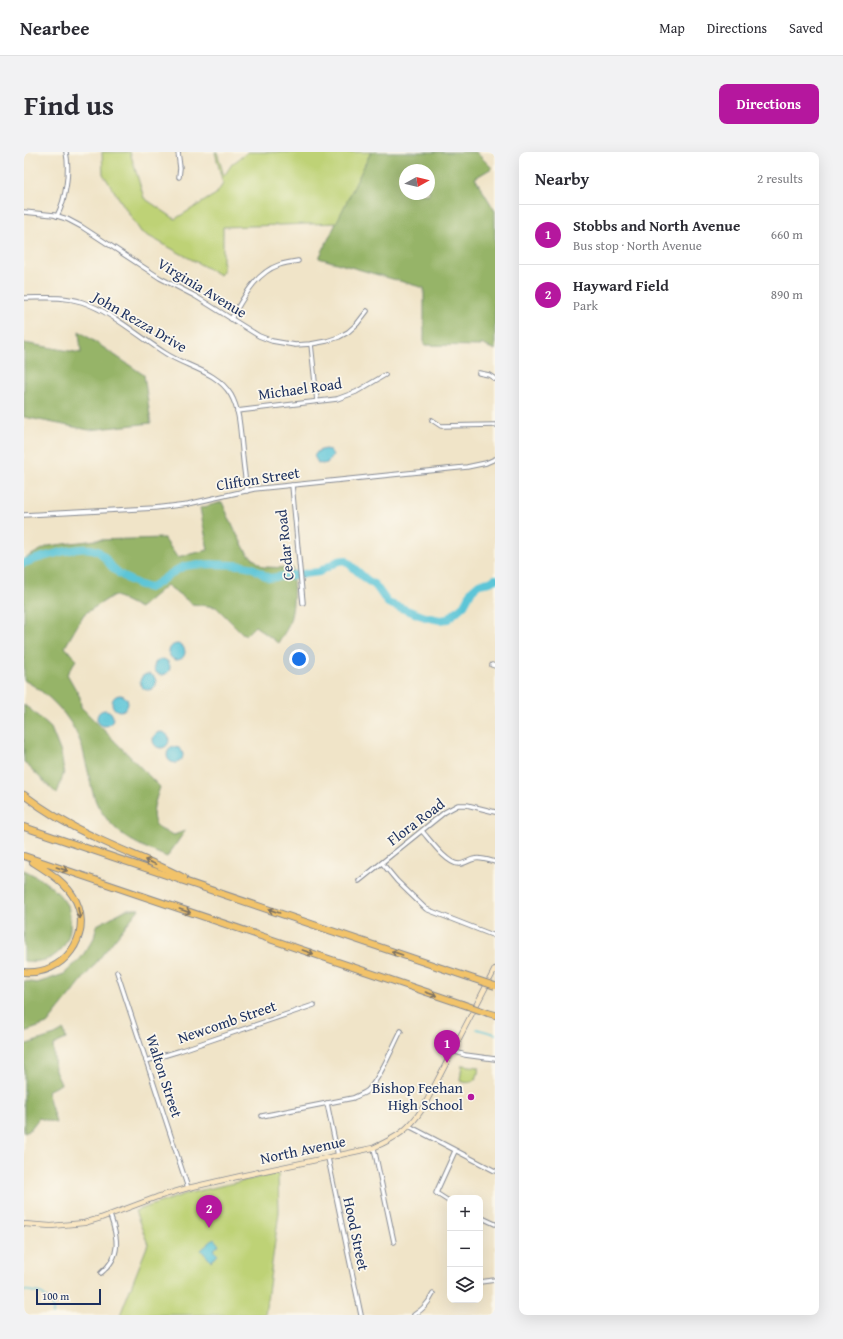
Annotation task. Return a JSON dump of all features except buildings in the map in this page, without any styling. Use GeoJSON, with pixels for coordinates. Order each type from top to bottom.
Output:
{"type":"FeatureCollection","features":[{"type":"Feature","properties":{"kind":"highway"},"geometry":{"type":"LineString","coordinates":[[24,795],[51,814],[79,830],[169,870],[198,886]]}},
{"type":"Feature","properties":{"kind":"highway"},"geometry":{"type":"LineString","coordinates":[[24,827],[495,986]]}},
{"type":"Feature","properties":{"kind":"highway"},"geometry":{"type":"LineString","coordinates":[[24,856],[56,878],[70,891],[78,905],[81,922],[80,933],[76,944],[66,958],[56,966],[45,970],[24,972]]}},
{"type":"Feature","properties":{"kind":"highway"},"geometry":{"type":"LineString","coordinates":[[24,856],[495,1015]]}},
{"type":"Feature","properties":{"kind":"main road","name":"North Avenue"},"geometry":{"type":"LineString","coordinates":[[24,1224],[51,1226],[84,1223],[157,1197],[188,1188],[374,1148],[388,1142],[400,1135],[423,1108],[495,969]]}},
{"type":"Feature","properties":{"kind":"street"},"geometry":{"type":"LineString","coordinates":[[57,216],[65,196],[68,159],[66,152]]}},
{"type":"Feature","properties":{"kind":"street"},"geometry":{"type":"LineString","coordinates":[[178,152],[180,168],[179,178]]}},
{"type":"Feature","properties":{"kind":"street","name":"Virginia Avenue"},"geometry":{"type":"LineString","coordinates":[[24,212],[37,212],[67,219],[82,227],[160,278],[195,296],[259,336],[272,341],[287,344],[311,344],[327,341],[348,332],[357,324],[367,311]]}},
{"type":"Feature","properties":{"kind":"street"},"geometry":{"type":"LineString","coordinates":[[231,319],[252,285],[259,277],[277,265],[298,262]]}},
{"type":"Feature","properties":{"kind":"street","name":"John Rezza Drive"},"geometry":{"type":"LineString","coordinates":[[24,298],[57,298],[80,302],[92,306],[124,325],[166,354],[208,374],[221,384],[230,394],[237,411],[246,491]]}},
{"type":"Feature","properties":{"kind":"street"},"geometry":{"type":"LineString","coordinates":[[311,344],[317,401]]}},
{"type":"Feature","properties":{"kind":"street"},"geometry":{"type":"LineString","coordinates":[[479,373],[489,375],[495,379]]}},
{"type":"Feature","properties":{"kind":"street","name":"Michael Road"},"geometry":{"type":"LineString","coordinates":[[237,411],[337,399],[356,392],[385,375]]}},
{"type":"Feature","properties":{"kind":"street"},"geometry":{"type":"LineString","coordinates":[[432,420],[441,426],[495,425]]}},
{"type":"Feature","properties":{"kind":"street","name":"Clifton Street"},"geometry":{"type":"LineString","coordinates":[[24,515],[155,508],[188,504],[246,491],[467,467],[486,463],[495,459]]}},
{"type":"Feature","properties":{"kind":"street","name":"Cedar Road"},"geometry":{"type":"LineString","coordinates":[[292,485],[302,603]]}},
{"type":"Feature","properties":{"kind":"street","name":"Flora Road"},"geometry":{"type":"LineString","coordinates":[[359,881],[422,832],[444,812],[458,805],[467,805],[495,812]]}},
{"type":"Feature","properties":{"kind":"street"},"geometry":{"type":"LineString","coordinates":[[422,832],[449,860],[458,864],[478,858],[495,862]]}},
{"type":"Feature","properties":{"kind":"street"},"geometry":{"type":"LineString","coordinates":[[382,863],[397,881],[426,909],[495,936]]}},
{"type":"Feature","properties":{"kind":"street","name":"Walton Street"},"geometry":{"type":"LineString","coordinates":[[117,972],[188,1188]]}},
{"type":"Feature","properties":{"kind":"street","name":"Newcomb Street"},"geometry":{"type":"LineString","coordinates":[[146,1060],[179,1051],[314,1005]]}},
{"type":"Feature","properties":{"kind":"street"},"geometry":{"type":"LineString","coordinates":[[262,1116],[353,1098],[366,1091],[374,1083],[401,1031]]}},
{"type":"Feature","properties":{"kind":"street"},"geometry":{"type":"LineString","coordinates":[[453,1050],[465,1055],[495,1059]]}},
{"type":"Feature","properties":{"kind":"street"},"geometry":{"type":"LineString","coordinates":[[327,1103],[338,1156]]}},
{"type":"Feature","properties":{"kind":"street"},"geometry":{"type":"LineString","coordinates":[[409,1126],[495,1171]]}},
{"type":"Feature","properties":{"kind":"street"},"geometry":{"type":"LineString","coordinates":[[374,1148],[394,1242]]}},
{"type":"Feature","properties":{"kind":"street"},"geometry":{"type":"LineString","coordinates":[[447,1200],[436,1193],[455,1151]]}},
{"type":"Feature","properties":{"kind":"street","name":"Hood Street"},"geometry":{"type":"LineString","coordinates":[[328,1158],[361,1315]]}},
{"type":"Feature","properties":{"kind":"street"},"geometry":{"type":"LineString","coordinates":[[101,1273],[113,1260],[116,1249],[114,1227],[110,1215]]}},
{"type":"Feature","properties":{"kind":"street"},"geometry":{"type":"LineString","coordinates":[[483,1218],[495,1224]]}},
{"type":"Feature","properties":{"kind":"street"},"geometry":{"type":"LineString","coordinates":[[483,1282],[495,1280]]}},
{"type":"Feature","properties":{"kind":"street"},"geometry":{"type":"LineString","coordinates":[[414,1315],[430,1302],[433,1294]]}},
{"type":"Feature","properties":{"kind":"green space"},"geometry":{"type":"Polygon","coordinates":[[[102,152],[130,152],[144,198],[175,219],[216,194],[223,184],[215,152],[217,152],[224,176],[232,164],[248,152],[371,152],[337,223],[223,227],[223,271],[220,275],[141,232],[103,174],[102,152]]]}},
{"type":"Feature","properties":{"kind":"green space"},"geometry":{"type":"Polygon","coordinates":[[[371,152],[476,152],[492,168],[475,178],[495,211],[495,350],[481,344],[481,346],[424,345],[424,288],[319,258],[371,152]]]}},
{"type":"Feature","properties":{"kind":"green space"},"geometry":{"type":"Polygon","coordinates":[[[79,331],[144,375],[151,423],[89,430],[24,417],[24,343],[81,353],[79,331]]]}},
{"type":"Feature","properties":{"kind":"green space"},"geometry":{"type":"Polygon","coordinates":[[[222,502],[247,553],[263,567],[292,568],[292,612],[287,628],[278,643],[255,626],[245,636],[216,607],[192,604],[167,585],[140,608],[114,595],[84,614],[65,647],[76,660],[67,674],[80,697],[81,707],[160,787],[153,816],[157,826],[174,835],[185,831],[167,857],[130,840],[115,828],[108,820],[96,802],[81,745],[70,722],[50,698],[24,680],[24,559],[48,546],[96,540],[164,538],[177,557],[208,550],[200,508],[222,502]]]}},
{"type":"Feature","properties":{"kind":"green space"},"geometry":{"type":"Polygon","coordinates":[[[24,705],[51,728],[61,753],[64,772],[57,794],[24,762],[24,705]]]}},
{"type":"Feature","properties":{"kind":"green space"},"geometry":{"type":"Polygon","coordinates":[[[24,870],[43,881],[54,890],[64,901],[69,910],[69,936],[58,953],[46,960],[24,961],[24,870]]]}},
{"type":"Feature","properties":{"kind":"green space"},"geometry":{"type":"Polygon","coordinates":[[[127,909],[139,909],[47,1024],[24,1032],[24,981],[37,983],[64,974],[81,958],[94,938],[97,925],[127,909]]]}},
{"type":"Feature","properties":{"kind":"green space"},"geometry":{"type":"Polygon","coordinates":[[[64,1030],[66,1039],[53,1045],[55,1071],[61,1084],[47,1091],[56,1123],[39,1118],[29,1131],[24,1133],[24,1045],[55,1035],[64,1030]]]}},
{"type":"Feature","properties":{"kind":"green space"},"geometry":{"type":"Polygon","coordinates":[[[462,1065],[478,1067],[478,1075],[471,1082],[468,1083],[460,1081],[462,1065]]]}},
{"type":"Feature","properties":{"kind":"green space"},"geometry":{"type":"Polygon","coordinates":[[[278,1173],[279,1212],[265,1315],[120,1315],[148,1244],[135,1211],[185,1194],[278,1173]]]}},
{"type":"Feature","properties":{"kind":"water"},"geometry":{"type":"Polygon","coordinates":[[[325,449],[330,450],[333,455],[327,463],[318,463],[314,456],[318,451],[325,449]]]}},
{"type":"Feature","properties":{"kind":"water"},"geometry":{"type":"Polygon","coordinates":[[[177,644],[184,649],[185,652],[180,659],[177,660],[170,655],[169,652],[174,645],[177,644]]]}},
{"type":"Feature","properties":{"kind":"water"},"geometry":{"type":"Polygon","coordinates":[[[162,659],[169,664],[170,667],[165,674],[162,675],[155,670],[154,667],[159,660],[162,659]]]}},
{"type":"Feature","properties":{"kind":"water"},"geometry":{"type":"Polygon","coordinates":[[[148,674],[155,679],[156,682],[151,689],[148,690],[141,685],[140,682],[145,675],[148,674]]]}},
{"type":"Feature","properties":{"kind":"water"},"geometry":{"type":"Polygon","coordinates":[[[120,695],[127,700],[128,703],[123,710],[120,711],[113,706],[112,703],[117,696],[120,695]]]}},
{"type":"Feature","properties":{"kind":"water"},"geometry":{"type":"Polygon","coordinates":[[[105,710],[112,715],[113,718],[108,725],[105,726],[98,721],[97,718],[102,711],[105,710]]]}},
{"type":"Feature","properties":{"kind":"water"},"geometry":{"type":"Polygon","coordinates":[[[161,732],[168,737],[169,740],[164,747],[161,748],[154,743],[153,740],[158,733],[161,732]]]}},
{"type":"Feature","properties":{"kind":"water"},"geometry":{"type":"Polygon","coordinates":[[[175,747],[182,752],[183,755],[178,762],[175,763],[168,758],[167,755],[172,748],[175,747]]]}},
{"type":"Feature","properties":{"kind":"water"},"geometry":{"type":"Polygon","coordinates":[[[214,1239],[219,1245],[213,1250],[218,1255],[211,1261],[201,1250],[214,1239]]]}},
{"type":"Feature","properties":{"kind":"waterway"},"geometry":{"type":"LineString","coordinates":[[24,563],[62,552],[93,549],[99,552],[113,568],[125,578],[149,588],[178,569],[188,566],[216,564],[245,566],[253,568],[269,578],[319,572],[338,561],[345,560],[367,580],[375,585],[388,603],[425,617],[440,620],[448,619],[464,605],[472,590],[479,584],[490,582],[495,579]]}},
{"type":"Feature","properties":{"kind":"waterway"},"geometry":{"type":"LineString","coordinates":[[477,1029],[495,1034]]}},
{"type":"Feature","properties":{"kind":"waterway"},"geometry":{"type":"LineString","coordinates":[[24,1290],[41,1293],[53,1305],[53,1315]]}},
{"type":"Feature","properties":{"kind":"place","name":"Stobbs and North Avenue"},"geometry":{"type":"Point","coordinates":[447,1063]}},
{"type":"Feature","properties":{"kind":"place","name":"Bishop Feehan High School"},"geometry":{"type":"Point","coordinates":[471,1097]}},
{"type":"Feature","properties":{"kind":"place","name":"Hayward Field"},"geometry":{"type":"Point","coordinates":[209,1228]}}]}
